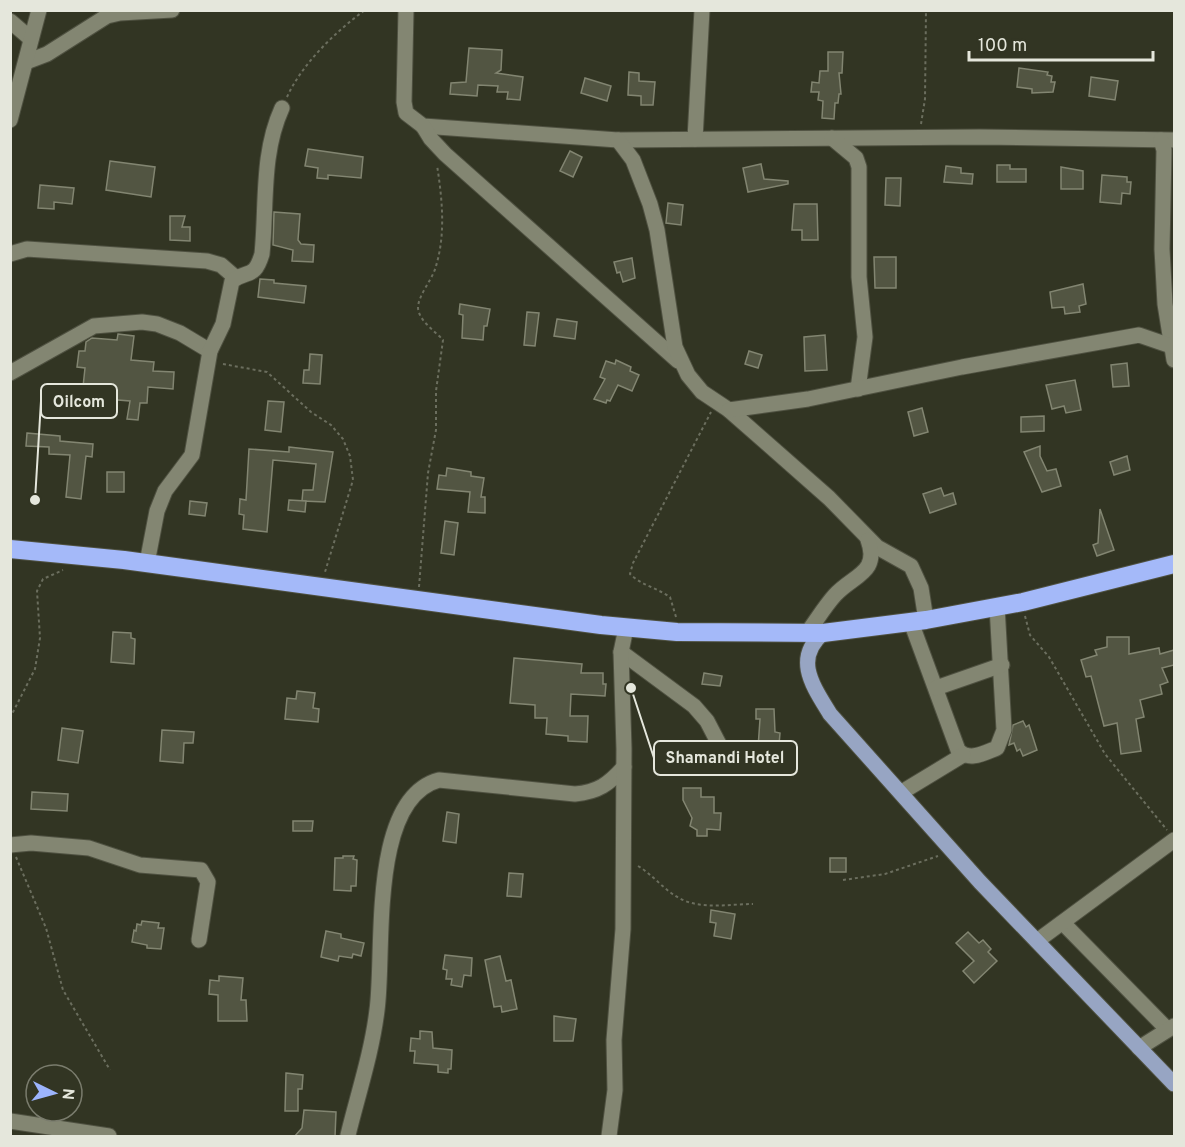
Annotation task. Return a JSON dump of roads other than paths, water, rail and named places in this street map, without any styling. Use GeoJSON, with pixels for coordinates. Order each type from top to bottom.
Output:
{"type":"FeatureCollection","features":[{"type":"Feature","properties":{"kind":"highway"},"geometry":{"type":"LineString","coordinates":[[10,549],[147,563],[626,628],[677,632],[815,633],[918,621],[1023,602],[1174,564]]}},
{"type":"Feature","properties":{"kind":"main road"},"geometry":{"type":"LineString","coordinates":[[815,633],[813,642],[807,651],[806,662],[821,699],[839,726],[902,792],[952,851],[1174,1084]]}},
{"type":"Feature","properties":{"kind":"street"},"geometry":{"type":"LineString","coordinates":[[10,120],[39,10]]}},
{"type":"Feature","properties":{"kind":"street"},"geometry":{"type":"LineString","coordinates":[[26,62],[47,54],[107,16],[172,10]]}},
{"type":"Feature","properties":{"kind":"street"},"geometry":{"type":"LineString","coordinates":[[406,10],[404,102],[406,113],[423,126],[430,139],[445,154],[681,363]]}},
{"type":"Feature","properties":{"kind":"street"},"geometry":{"type":"LineString","coordinates":[[695,139],[702,10]]}},
{"type":"Feature","properties":{"kind":"street"},"geometry":{"type":"LineString","coordinates":[[10,21],[31,39]]}},
{"type":"Feature","properties":{"kind":"street"},"geometry":{"type":"LineString","coordinates":[[147,563],[157,511],[165,490],[192,455],[210,353],[219,336],[232,281],[249,276],[254,272],[262,254],[269,148],[274,125],[282,108]]}},
{"type":"Feature","properties":{"kind":"street"},"geometry":{"type":"LineString","coordinates":[[423,126],[618,140],[832,138],[1168,140],[1164,150],[1162,260],[1165,304],[1173,353]]}},
{"type":"Feature","properties":{"kind":"street"},"geometry":{"type":"LineString","coordinates":[[832,138],[856,158],[859,167],[858,277],[865,337],[858,389]]}},
{"type":"Feature","properties":{"kind":"street"},"geometry":{"type":"LineString","coordinates":[[618,140],[633,160],[650,204],[657,230],[675,347],[681,363],[695,384],[829,498],[868,540],[911,566],[921,588],[918,621],[936,688],[958,750],[963,755]]}},
{"type":"Feature","properties":{"kind":"street"},"geometry":{"type":"LineString","coordinates":[[10,254],[16,250],[36,249],[182,258],[214,262],[236,278]]}},
{"type":"Feature","properties":{"kind":"street"},"geometry":{"type":"LineString","coordinates":[[10,373],[94,326],[157,324],[210,353]]}},
{"type":"Feature","properties":{"kind":"street"},"geometry":{"type":"LineString","coordinates":[[723,406],[774,405],[962,367],[1139,335],[1173,353]]}},
{"type":"Feature","properties":{"kind":"street"},"geometry":{"type":"LineString","coordinates":[[815,633],[832,598],[867,570],[872,550],[868,540]]}},
{"type":"Feature","properties":{"kind":"street"},"geometry":{"type":"LineString","coordinates":[[902,792],[963,755],[974,756],[997,748],[1002,740],[1004,730],[998,606]]}},
{"type":"Feature","properties":{"kind":"street"},"geometry":{"type":"LineString","coordinates":[[609,1137],[615,1090],[614,1041],[621,964],[625,859],[621,652],[626,628]]}},
{"type":"Feature","properties":{"kind":"street"},"geometry":{"type":"LineString","coordinates":[[621,652],[694,706],[707,721],[721,748]]}},
{"type":"Feature","properties":{"kind":"street"},"geometry":{"type":"LineString","coordinates":[[936,688],[1002,665]]}},
{"type":"Feature","properties":{"kind":"street"},"geometry":{"type":"LineString","coordinates":[[348,1135],[378,1008],[386,861],[411,796],[422,786],[439,780],[575,794],[589,793],[604,788],[624,767]]}},
{"type":"Feature","properties":{"kind":"street"},"geometry":{"type":"LineString","coordinates":[[1037,941],[1063,923],[1171,835]]}},
{"type":"Feature","properties":{"kind":"street"},"geometry":{"type":"LineString","coordinates":[[12,848],[31,843],[89,848],[141,865],[201,870],[208,882],[199,940]]}},
{"type":"Feature","properties":{"kind":"street"},"geometry":{"type":"LineString","coordinates":[[1063,923],[1171,1028],[1139,1048]]}},
{"type":"Feature","properties":{"kind":"street"},"geometry":{"type":"LineString","coordinates":[[10,1121],[109,1137]]}},
{"type":"Feature","properties":{"kind":"place","name":"Oilcom"},"geometry":{"type":"Point","coordinates":[35,500]}},
{"type":"Feature","properties":{"kind":"place","name":"Shamandi Hotel"},"geometry":{"type":"Point","coordinates":[631,688]}}]}
